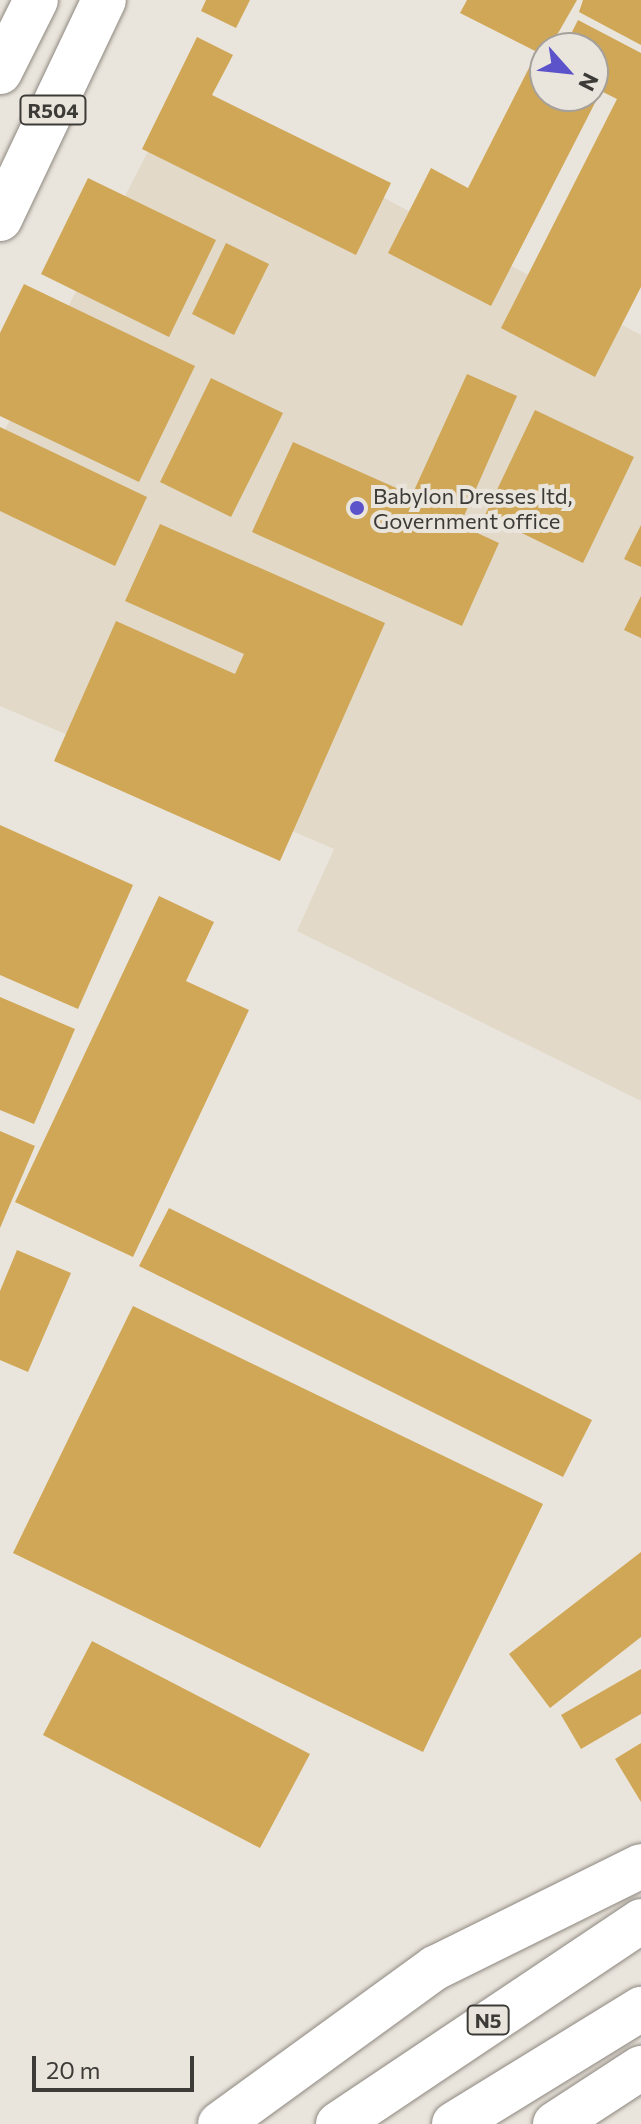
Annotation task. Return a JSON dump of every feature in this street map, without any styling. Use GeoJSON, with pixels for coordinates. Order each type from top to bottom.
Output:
{"type":"FeatureCollection","features":[{"type":"Feature","properties":{"kind":"main road","name":"R504"},"geometry":{"type":"LineString","coordinates":[[0,72],[36,0]]}},
{"type":"Feature","properties":{"kind":"main road","name":"R504"},"geometry":{"type":"LineString","coordinates":[[0,219],[104,0]]}},
{"type":"Feature","properties":{"kind":"main road"},"geometry":{"type":"LineString","coordinates":[[220,2124],[435,1968],[641,1866]]}},
{"type":"Feature","properties":{"kind":"main road","name":"N5"},"geometry":{"type":"LineString","coordinates":[[338,2124],[641,1921]]}},
{"type":"Feature","properties":{"kind":"main road"},"geometry":{"type":"LineString","coordinates":[[454,2124],[641,2009]]}},
{"type":"Feature","properties":{"kind":"main road"},"geometry":{"type":"LineString","coordinates":[[555,2124],[641,2068]]}},
{"type":"Feature","properties":{"kind":"shaded area"},"geometry":{"type":"Polygon","coordinates":[[[180,89],[641,335],[641,1101],[297,931],[334,849],[0,706],[0,439],[180,89]]]}},
{"type":"Feature","properties":{"kind":"building"},"geometry":{"type":"Polygon","coordinates":[[[206,0],[250,0],[236,28],[201,11],[206,0]]]}},
{"type":"Feature","properties":{"kind":"building"},"geometry":{"type":"Polygon","coordinates":[[[467,0],[577,0],[559,32],[529,32],[529,48],[460,13],[467,0]]]}},
{"type":"Feature","properties":{"kind":"building"},"geometry":{"type":"Polygon","coordinates":[[[583,0],[641,0],[641,45],[579,12],[583,0]]]}},
{"type":"Feature","properties":{"kind":"building"},"geometry":{"type":"Polygon","coordinates":[[[578,20],[601,32],[572,32],[578,20]]]}},
{"type":"Feature","properties":{"kind":"building"},"geometry":{"type":"Polygon","coordinates":[[[609,36],[641,53],[641,287],[595,377],[501,328],[617,99],[609,95],[609,36]]]}},
{"type":"Feature","properties":{"kind":"building"},"geometry":{"type":"Polygon","coordinates":[[[197,37],[233,55],[212,95],[391,183],[356,255],[142,149],[197,37]]]}},
{"type":"Feature","properties":{"kind":"building"},"geometry":{"type":"Polygon","coordinates":[[[529,68],[529,112],[590,112],[491,306],[388,253],[431,168],[468,188],[529,68]]]}},
{"type":"Feature","properties":{"kind":"building"},"geometry":{"type":"Polygon","coordinates":[[[88,178],[216,240],[169,337],[41,274],[88,178]]]}},
{"type":"Feature","properties":{"kind":"building"},"geometry":{"type":"Polygon","coordinates":[[[226,243],[269,264],[234,335],[192,314],[226,243]]]}},
{"type":"Feature","properties":{"kind":"building"},"geometry":{"type":"Polygon","coordinates":[[[24,284],[195,366],[139,482],[0,416],[0,333],[24,284]]]}},
{"type":"Feature","properties":{"kind":"building"},"geometry":{"type":"Polygon","coordinates":[[[467,374],[517,396],[460,525],[499,543],[462,626],[252,532],[293,442],[412,495],[467,374]]]}},
{"type":"Feature","properties":{"kind":"building"},"geometry":{"type":"Polygon","coordinates":[[[211,378],[283,413],[231,517],[160,482],[211,378]]]}},
{"type":"Feature","properties":{"kind":"building"},"geometry":{"type":"Polygon","coordinates":[[[535,410],[634,457],[583,563],[485,515],[535,410]]]}},
{"type":"Feature","properties":{"kind":"building"},"geometry":{"type":"Polygon","coordinates":[[[0,427],[147,497],[115,566],[0,511],[0,427]]]}},
{"type":"Feature","properties":{"kind":"building"},"geometry":{"type":"Polygon","coordinates":[[[160,524],[385,623],[280,861],[54,761],[116,621],[235,674],[244,654],[125,601],[160,524]]]}},
{"type":"Feature","properties":{"kind":"building"},"geometry":{"type":"Polygon","coordinates":[[[641,525],[641,567],[624,559],[641,525]]]}},
{"type":"Feature","properties":{"kind":"building"},"geometry":{"type":"Polygon","coordinates":[[[641,596],[641,638],[624,630],[641,596]]]}},
{"type":"Feature","properties":{"kind":"building"},"geometry":{"type":"Polygon","coordinates":[[[0,825],[133,885],[78,1009],[0,975],[0,825]]]}},
{"type":"Feature","properties":{"kind":"building"},"geometry":{"type":"Polygon","coordinates":[[[159,896],[214,922],[186,981],[249,1010],[133,1257],[15,1202],[159,896]]]}},
{"type":"Feature","properties":{"kind":"building"},"geometry":{"type":"Polygon","coordinates":[[[0,997],[75,1029],[34,1124],[0,1110],[0,997]]]}},
{"type":"Feature","properties":{"kind":"building"},"geometry":{"type":"Polygon","coordinates":[[[0,1131],[35,1146],[0,1228],[0,1131]]]}},
{"type":"Feature","properties":{"kind":"building"},"geometry":{"type":"Polygon","coordinates":[[[169,1208],[592,1420],[563,1477],[139,1266],[169,1208]]]}},
{"type":"Feature","properties":{"kind":"building"},"geometry":{"type":"Polygon","coordinates":[[[17,1250],[71,1273],[28,1372],[0,1360],[0,1291],[17,1250]]]}},
{"type":"Feature","properties":{"kind":"building"},"geometry":{"type":"Polygon","coordinates":[[[133,1306],[543,1504],[423,1752],[13,1553],[133,1306]]]}},
{"type":"Feature","properties":{"kind":"building"},"geometry":{"type":"Polygon","coordinates":[[[641,1552],[641,1637],[550,1708],[509,1654],[641,1552]]]}},
{"type":"Feature","properties":{"kind":"building"},"geometry":{"type":"Polygon","coordinates":[[[92,1641],[310,1754],[260,1848],[43,1735],[92,1641]]]}},
{"type":"Feature","properties":{"kind":"building"},"geometry":{"type":"Polygon","coordinates":[[[641,1669],[641,1714],[581,1749],[561,1715],[641,1669]]]}},
{"type":"Feature","properties":{"kind":"building"},"geometry":{"type":"Polygon","coordinates":[[[641,1743],[641,1802],[615,1759],[641,1743]]]}},
{"type":"Feature","properties":{"kind":"place","name":"Babylon Dresses ltd, Government office"},"geometry":{"type":"Point","coordinates":[357,508]}}]}
